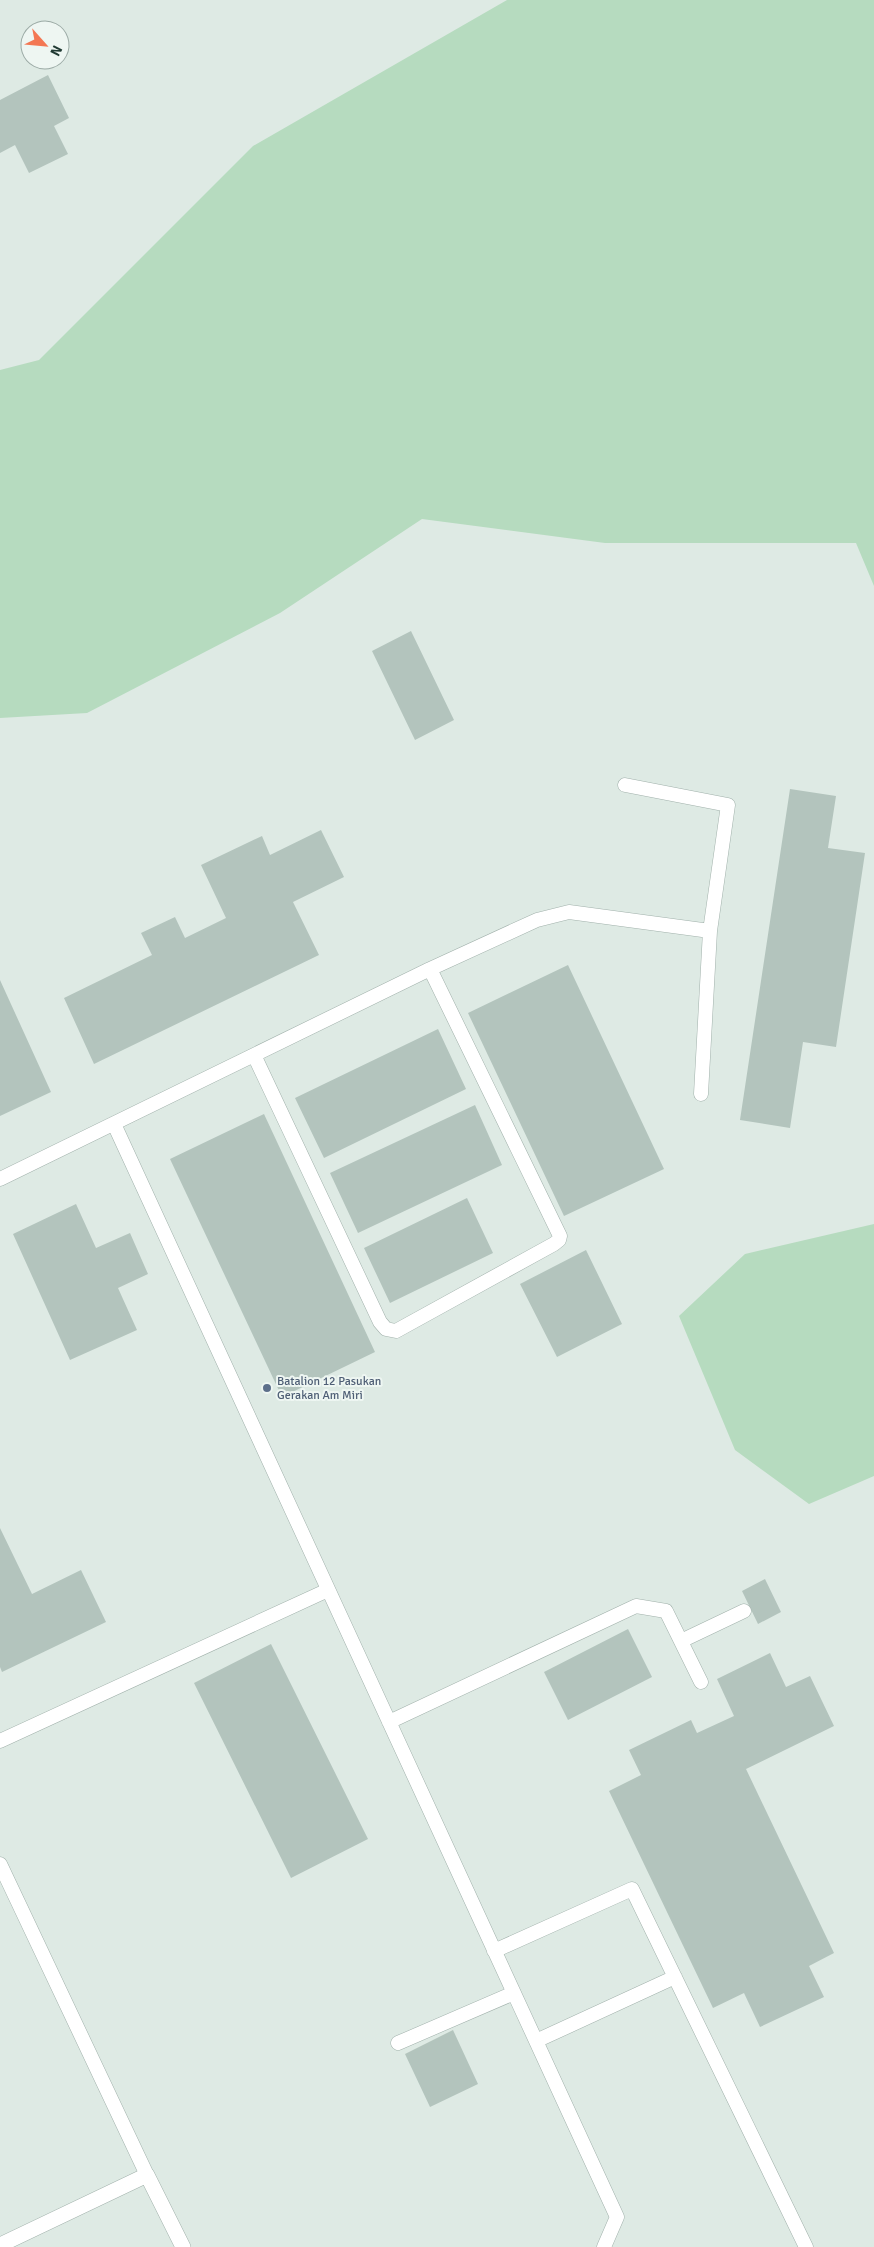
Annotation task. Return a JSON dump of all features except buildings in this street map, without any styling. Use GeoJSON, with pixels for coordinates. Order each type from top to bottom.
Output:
{"type":"FeatureCollection","features":[{"type":"Feature","properties":{"kind":"street"},"geometry":{"type":"LineString","coordinates":[[0,2244],[147,2175],[183,2247]]}},
{"type":"Feature","properties":{"kind":"lane"},"geometry":{"type":"LineString","coordinates":[[625,785],[728,806],[710,931],[701,1094]]}},
{"type":"Feature","properties":{"kind":"lane"},"geometry":{"type":"LineString","coordinates":[[0,1179],[430,969],[537,920],[569,912],[710,931]]}},
{"type":"Feature","properties":{"kind":"lane"},"geometry":{"type":"LineString","coordinates":[[254,1055],[380,1322],[386,1329],[396,1331],[554,1244],[559,1240],[560,1236],[430,969]]}},
{"type":"Feature","properties":{"kind":"lane"},"geometry":{"type":"LineString","coordinates":[[114,1124],[617,2217],[604,2247]]}},
{"type":"Feature","properties":{"kind":"lane"},"geometry":{"type":"LineString","coordinates":[[0,1741],[328,1590]]}},
{"type":"Feature","properties":{"kind":"lane"},"geometry":{"type":"LineString","coordinates":[[389,1722],[636,1606],[666,1612],[701,1682]]}},
{"type":"Feature","properties":{"kind":"lane"},"geometry":{"type":"LineString","coordinates":[[681,1641],[744,1611]]}},
{"type":"Feature","properties":{"kind":"lane"},"geometry":{"type":"LineString","coordinates":[[0,1864],[147,2175]]}},
{"type":"Feature","properties":{"kind":"lane"},"geometry":{"type":"LineString","coordinates":[[494,1951],[632,1888],[806,2247]]}},
{"type":"Feature","properties":{"kind":"lane"},"geometry":{"type":"LineString","coordinates":[[536,2040],[675,1977]]}},
{"type":"Feature","properties":{"kind":"lane"},"geometry":{"type":"LineString","coordinates":[[398,2043],[514,1993]]}},
{"type":"Feature","properties":{"kind":"green space"},"geometry":{"type":"Polygon","coordinates":[[[507,0],[874,0],[874,586],[856,543],[605,543],[422,519],[280,613],[87,713],[0,718],[0,370],[39,360],[253,146],[507,0]]]}},
{"type":"Feature","properties":{"kind":"green space"},"geometry":{"type":"Polygon","coordinates":[[[874,1224],[874,1476],[809,1504],[735,1450],[679,1316],[745,1254],[874,1224]]]}},
{"type":"Feature","properties":{"kind":"place","name":"Batalion 12 Pasukan Gerakan Am Miri"},"geometry":{"type":"Point","coordinates":[267,1388]}}]}
